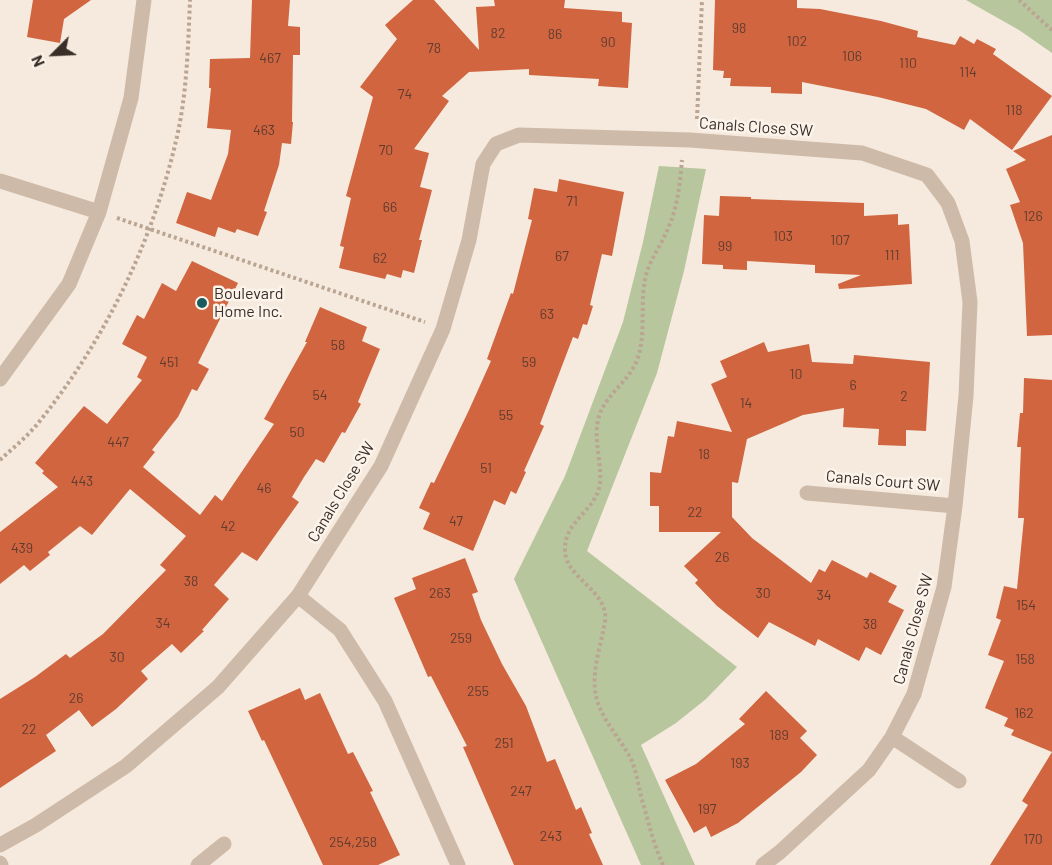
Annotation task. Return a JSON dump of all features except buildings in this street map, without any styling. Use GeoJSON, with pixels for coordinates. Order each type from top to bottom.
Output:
{"type":"FeatureCollection","features":[{"type":"Feature","properties":{"kind":"street"},"geometry":{"type":"LineString","coordinates":[[0,379],[69,284],[99,212],[131,98],[144,0]]}},
{"type":"Feature","properties":{"kind":"street","name":"Canals Close SW"},"geometry":{"type":"LineString","coordinates":[[0,845],[36,825],[126,766],[218,687],[298,596],[381,466],[443,328],[469,240],[483,164],[496,144],[519,135],[690,140],[862,153],[927,175],[948,204],[962,241],[970,302],[966,396],[956,506],[945,587],[915,694],[892,737],[869,770],[763,865]]}},
{"type":"Feature","properties":{"kind":"street"},"geometry":{"type":"LineString","coordinates":[[0,181],[99,212]]}},
{"type":"Feature","properties":{"kind":"street","name":"Canals Court SW"},"geometry":{"type":"LineString","coordinates":[[807,493],[956,506]]}},
{"type":"Feature","properties":{"kind":"street"},"geometry":{"type":"LineString","coordinates":[[298,596],[340,630],[385,701],[459,865]]}},
{"type":"Feature","properties":{"kind":"street"},"geometry":{"type":"LineString","coordinates":[[892,737],[959,781]]}},
{"type":"Feature","properties":{"kind":"street"},"geometry":{"type":"LineString","coordinates":[[198,865],[224,844]]}},
{"type":"Feature","properties":{"kind":"path"},"geometry":{"type":"LineString","coordinates":[[0,460],[38,424],[76,372],[105,326],[151,228],[177,139],[187,68],[190,0]]}},
{"type":"Feature","properties":{"kind":"path"},"geometry":{"type":"LineString","coordinates":[[663,865],[654,843],[632,760],[597,702],[594,687],[606,615],[597,596],[572,568],[564,552],[570,528],[596,496],[599,488],[597,447],[598,421],[602,408],[629,374],[642,344],[646,276],[651,260],[669,228],[679,190],[682,159],[697,120],[702,0]]}},
{"type":"Feature","properties":{"kind":"path"},"geometry":{"type":"LineString","coordinates":[[1018,0],[1052,30]]}},
{"type":"Feature","properties":{"kind":"path"},"geometry":{"type":"LineString","coordinates":[[99,212],[443,328]]}},
{"type":"Feature","properties":{"kind":"green space"},"geometry":{"type":"Polygon","coordinates":[[[966,0],[1052,0],[1052,53],[1019,30],[966,0]]]}},
{"type":"Feature","properties":{"kind":"green space"},"geometry":{"type":"Polygon","coordinates":[[[659,166],[706,169],[684,271],[657,373],[587,551],[737,667],[706,699],[676,723],[641,745],[695,865],[641,865],[514,579],[565,476],[623,322],[659,166]]]}},
{"type":"Feature","properties":{"kind":"place","name":"Boulevard Home Inc."},"geometry":{"type":"Point","coordinates":[202,303]}}]}
